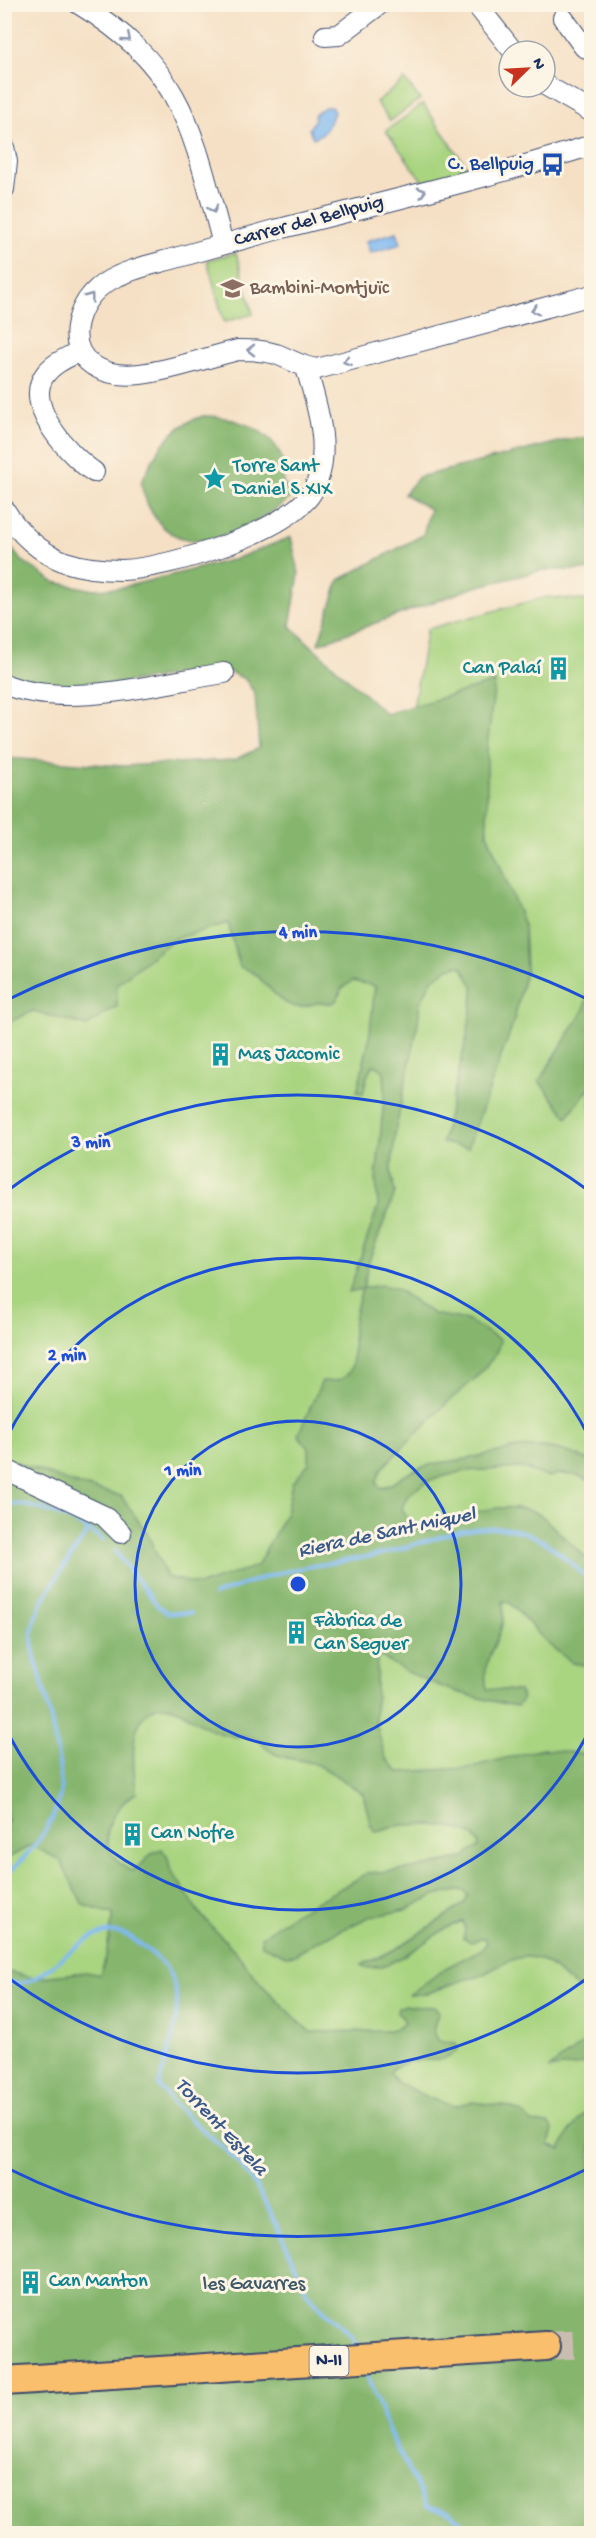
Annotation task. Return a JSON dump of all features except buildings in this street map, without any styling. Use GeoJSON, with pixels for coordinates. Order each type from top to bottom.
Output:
{"type":"FeatureCollection","features":[{"type":"Feature","properties":{"kind":"highway","name":"N-II"},"geometry":{"type":"LineString","coordinates":[[4,2381],[546,2346]]}},
{"type":"Feature","properties":{"kind":"street"},"geometry":{"type":"LineString","coordinates":[[325,36],[339,35],[380,4]]}},
{"type":"Feature","properties":{"kind":"street"},"geometry":{"type":"LineString","coordinates":[[86,6],[109,22],[142,51],[172,89],[184,113],[196,147],[223,244]]}},
{"type":"Feature","properties":{"kind":"street"},"geometry":{"type":"LineString","coordinates":[[481,6],[504,39]]}},
{"type":"Feature","properties":{"kind":"street"},"geometry":{"type":"LineString","coordinates":[[563,18],[584,47],[591,49]]}},
{"type":"Feature","properties":{"kind":"street"},"geometry":{"type":"LineString","coordinates":[[557,92],[591,112]]}},
{"type":"Feature","properties":{"kind":"street","name":"Carrer del Bellpuig"},"geometry":{"type":"LineString","coordinates":[[78,352],[76,330],[82,309],[92,293],[120,275],[223,244],[591,146]]}},
{"type":"Feature","properties":{"kind":"street"},"geometry":{"type":"LineString","coordinates":[[4,147],[7,162],[4,189]]}},
{"type":"Feature","properties":{"kind":"street"},"geometry":{"type":"LineString","coordinates":[[94,471],[75,458],[63,444],[39,400],[39,390],[45,374],[62,360],[78,352],[84,359],[103,370],[130,374],[142,374],[238,351],[252,350],[277,354],[306,368],[328,366],[591,295]]}},
{"type":"Feature","properties":{"kind":"street"},"geometry":{"type":"LineString","coordinates":[[4,509],[14,525],[35,544],[65,562],[86,567],[125,570],[146,567],[222,548],[240,541],[297,508],[313,491],[318,478],[322,440],[306,368]]}},
{"type":"Feature","properties":{"kind":"street"},"geometry":{"type":"LineString","coordinates":[[4,684],[27,692],[55,695],[178,682],[224,673]]}},
{"type":"Feature","properties":{"kind":"street"},"geometry":{"type":"LineString","coordinates":[[4,1469],[104,1516],[121,1533]]}},
{"type":"Feature","properties":{"kind":"green space"},"geometry":{"type":"Polygon","coordinates":[[[405,80],[420,99],[390,121],[376,102],[405,80]]]}},
{"type":"Feature","properties":{"kind":"green space"},"geometry":{"type":"Polygon","coordinates":[[[423,104],[469,170],[423,182],[386,131],[423,104]]]}},
{"type":"Feature","properties":{"kind":"green space"},"geometry":{"type":"Polygon","coordinates":[[[236,253],[253,314],[224,322],[207,260],[236,253]]]}},
{"type":"Feature","properties":{"kind":"green space"},"geometry":{"type":"Polygon","coordinates":[[[203,416],[236,421],[267,437],[280,454],[283,483],[294,495],[252,524],[229,534],[207,540],[185,539],[167,530],[152,512],[141,483],[164,442],[181,427],[203,416]]]}},
{"type":"Feature","properties":{"kind":"green space"},"geometry":{"type":"Polygon","coordinates":[[[591,437],[591,570],[543,570],[472,588],[318,644],[339,580],[423,535],[430,509],[404,494],[419,477],[571,439],[591,437]]]}},
{"type":"Feature","properties":{"kind":"green space","name":"les Gavarres"},"geometry":{"type":"Polygon","coordinates":[[[291,537],[299,574],[290,626],[386,714],[495,682],[487,747],[487,833],[524,925],[526,970],[513,1024],[468,1148],[442,1143],[467,1036],[473,986],[462,967],[449,968],[432,980],[420,1003],[418,1024],[396,1128],[391,1172],[395,1193],[369,1261],[363,1288],[382,1285],[397,1289],[433,1314],[467,1320],[500,1340],[497,1353],[476,1378],[451,1399],[389,1461],[381,1470],[376,1483],[381,1488],[426,1466],[515,1448],[556,1449],[591,1461],[591,1481],[576,1475],[559,1474],[548,1477],[522,1468],[464,1471],[427,1481],[408,1495],[402,1508],[411,1522],[426,1531],[468,1514],[498,1508],[528,1510],[542,1516],[591,1563],[591,1666],[573,1663],[549,1645],[509,1602],[503,1601],[501,1629],[486,1668],[487,1689],[519,1691],[523,1698],[517,1706],[444,1688],[410,1673],[377,1654],[375,1720],[385,1757],[398,1772],[467,1768],[542,1749],[591,1755],[591,1991],[573,1985],[549,1965],[530,1957],[513,1959],[478,1977],[431,1992],[409,1995],[444,1969],[482,1949],[487,1943],[485,1938],[471,1942],[464,1939],[463,1921],[438,1933],[393,1962],[366,1968],[362,1965],[396,1949],[464,1904],[468,1895],[463,1890],[435,1895],[405,1910],[369,1917],[314,1943],[295,1955],[286,1956],[262,1945],[261,1937],[291,1916],[368,1873],[413,1869],[454,1860],[464,1857],[479,1846],[476,1839],[469,1834],[447,1827],[421,1824],[402,1825],[375,1832],[371,1826],[363,1794],[335,1775],[311,1763],[273,1753],[255,1738],[216,1732],[167,1706],[158,1706],[150,1710],[138,1727],[133,1760],[136,1793],[125,1801],[111,1821],[108,1842],[119,1862],[131,1871],[140,1866],[153,1853],[162,1849],[168,1858],[170,1868],[199,1913],[236,1952],[260,1983],[310,2032],[386,2031],[398,2028],[404,2023],[403,2018],[397,2013],[398,2008],[404,2005],[435,2007],[439,2012],[434,2027],[436,2037],[439,2041],[456,2043],[458,2049],[446,2058],[412,2061],[393,2068],[390,2073],[397,2082],[429,2098],[453,2106],[472,2102],[510,2107],[521,2112],[531,2122],[548,2124],[553,2129],[549,2145],[561,2150],[569,2132],[591,2106],[591,2533],[5,2533],[5,1971],[34,1978],[86,1972],[100,1975],[106,1957],[113,1914],[83,1905],[60,1860],[31,1845],[5,1860],[7,1820],[4,1798],[5,1463],[11,1460],[72,1483],[121,1496],[147,1533],[167,1577],[200,1585],[257,1566],[286,1513],[292,1483],[309,1463],[309,1448],[298,1435],[322,1381],[343,1378],[349,1373],[352,1365],[354,1322],[362,1289],[349,1292],[378,1206],[376,1180],[385,1089],[384,1072],[373,1065],[367,1076],[363,1094],[357,1092],[369,1040],[375,986],[353,981],[341,989],[336,1001],[301,1007],[288,1004],[276,996],[254,974],[240,967],[228,923],[174,939],[117,984],[117,1006],[87,1026],[33,1011],[5,1024],[5,758],[122,766],[234,760],[259,748],[255,694],[245,679],[220,668],[124,683],[52,688],[5,676],[4,539],[20,559],[54,582],[89,589],[120,588],[235,559],[291,537]]]}},
{"type":"Feature","properties":{"kind":"green space"},"geometry":{"type":"Polygon","coordinates":[[[546,597],[591,601],[591,2533],[5,2533],[4,774],[136,800],[413,708],[427,629],[546,597]]]}},
{"type":"Feature","properties":{"kind":"green space"},"geometry":{"type":"Polygon","coordinates":[[[591,977],[591,1086],[567,1117],[539,1081],[584,1010],[591,977]]]}},
{"type":"Feature","properties":{"kind":"green space"},"geometry":{"type":"Polygon","coordinates":[[[591,2038],[590,2061],[548,2069],[591,2038]]]}},
{"type":"Feature","properties":{"kind":"water"},"geometry":{"type":"Polygon","coordinates":[[[325,107],[331,107],[334,112],[329,125],[324,132],[313,138],[309,129],[315,119],[314,115],[325,107]]]}},
{"type":"Feature","properties":{"kind":"water"},"geometry":{"type":"Polygon","coordinates":[[[397,232],[401,244],[370,253],[366,241],[397,232]]]}},
{"type":"Feature","properties":{"kind":"waterway","name":"Riera de Sant Miquel"},"geometry":{"type":"LineString","coordinates":[[4,1503],[30,1506],[56,1514],[69,1519],[103,1540]]}},
{"type":"Feature","properties":{"kind":"waterway","name":"Riera de Sant Miquel"},"geometry":{"type":"LineString","coordinates":[[214,1595],[279,1573],[374,1556],[449,1534],[481,1528],[498,1528],[526,1533],[546,1543],[589,1580]]}},
{"type":"Feature","properties":{"kind":"waterway","name":"Torrent Estela"},"geometry":{"type":"LineString","coordinates":[[4,1877],[31,1850],[46,1830],[60,1795],[60,1772],[55,1741],[46,1696],[34,1654],[32,1633],[34,1622],[46,1595],[89,1530]]}},
{"type":"Feature","properties":{"kind":"waterway","name":"Riera de Sant Miquel"},"geometry":{"type":"LineString","coordinates":[[115,1551],[158,1606],[168,1613],[191,1613]]}},
{"type":"Feature","properties":{"kind":"waterway","name":"Torrent Estela"},"geometry":{"type":"LineString","coordinates":[[4,1980],[19,1983],[34,1979],[79,1945],[95,1936],[112,1933],[130,1937],[164,1965],[172,1980],[176,1996],[176,2014],[174,2031],[159,2085],[177,2108],[243,2168],[271,2213],[308,2294],[348,2333],[357,2347]]}},
{"type":"Feature","properties":{"kind":"waterway","name":"Torrent Estela"},"geometry":{"type":"LineString","coordinates":[[364,2368],[390,2434],[427,2506],[451,2513],[476,2534]]}},
{"type":"Feature","properties":{"kind":"tunnel"},"geometry":{"type":"LineString","coordinates":[[546,2346],[592,2344]]}},
{"type":"Feature","properties":{"kind":"place","name":"C. Bellpuig"},"geometry":{"type":"Point","coordinates":[552,165]}},
{"type":"Feature","properties":{"kind":"place","name":"Bambini-Montjuïc"},"geometry":{"type":"Point","coordinates":[232,289]}},
{"type":"Feature","properties":{"kind":"place","name":"Torre Sant Daniel S.XIX"},"geometry":{"type":"Point","coordinates":[215,479]}},
{"type":"Feature","properties":{"kind":"place","name":"Can Palaí"},"geometry":{"type":"Point","coordinates":[559,669]}},
{"type":"Feature","properties":{"kind":"place","name":"Mas Jacomic"},"geometry":{"type":"Point","coordinates":[220,1055]}},
{"type":"Feature","properties":{"kind":"place","name":"Fàbrica de Can Seguer"},"geometry":{"type":"Point","coordinates":[296,1633]}},
{"type":"Feature","properties":{"kind":"place","name":"Can Nofre"},"geometry":{"type":"Point","coordinates":[133,1834]}},
{"type":"Feature","properties":{"kind":"place","name":"Can Manton"},"geometry":{"type":"Point","coordinates":[31,2282]}}]}
